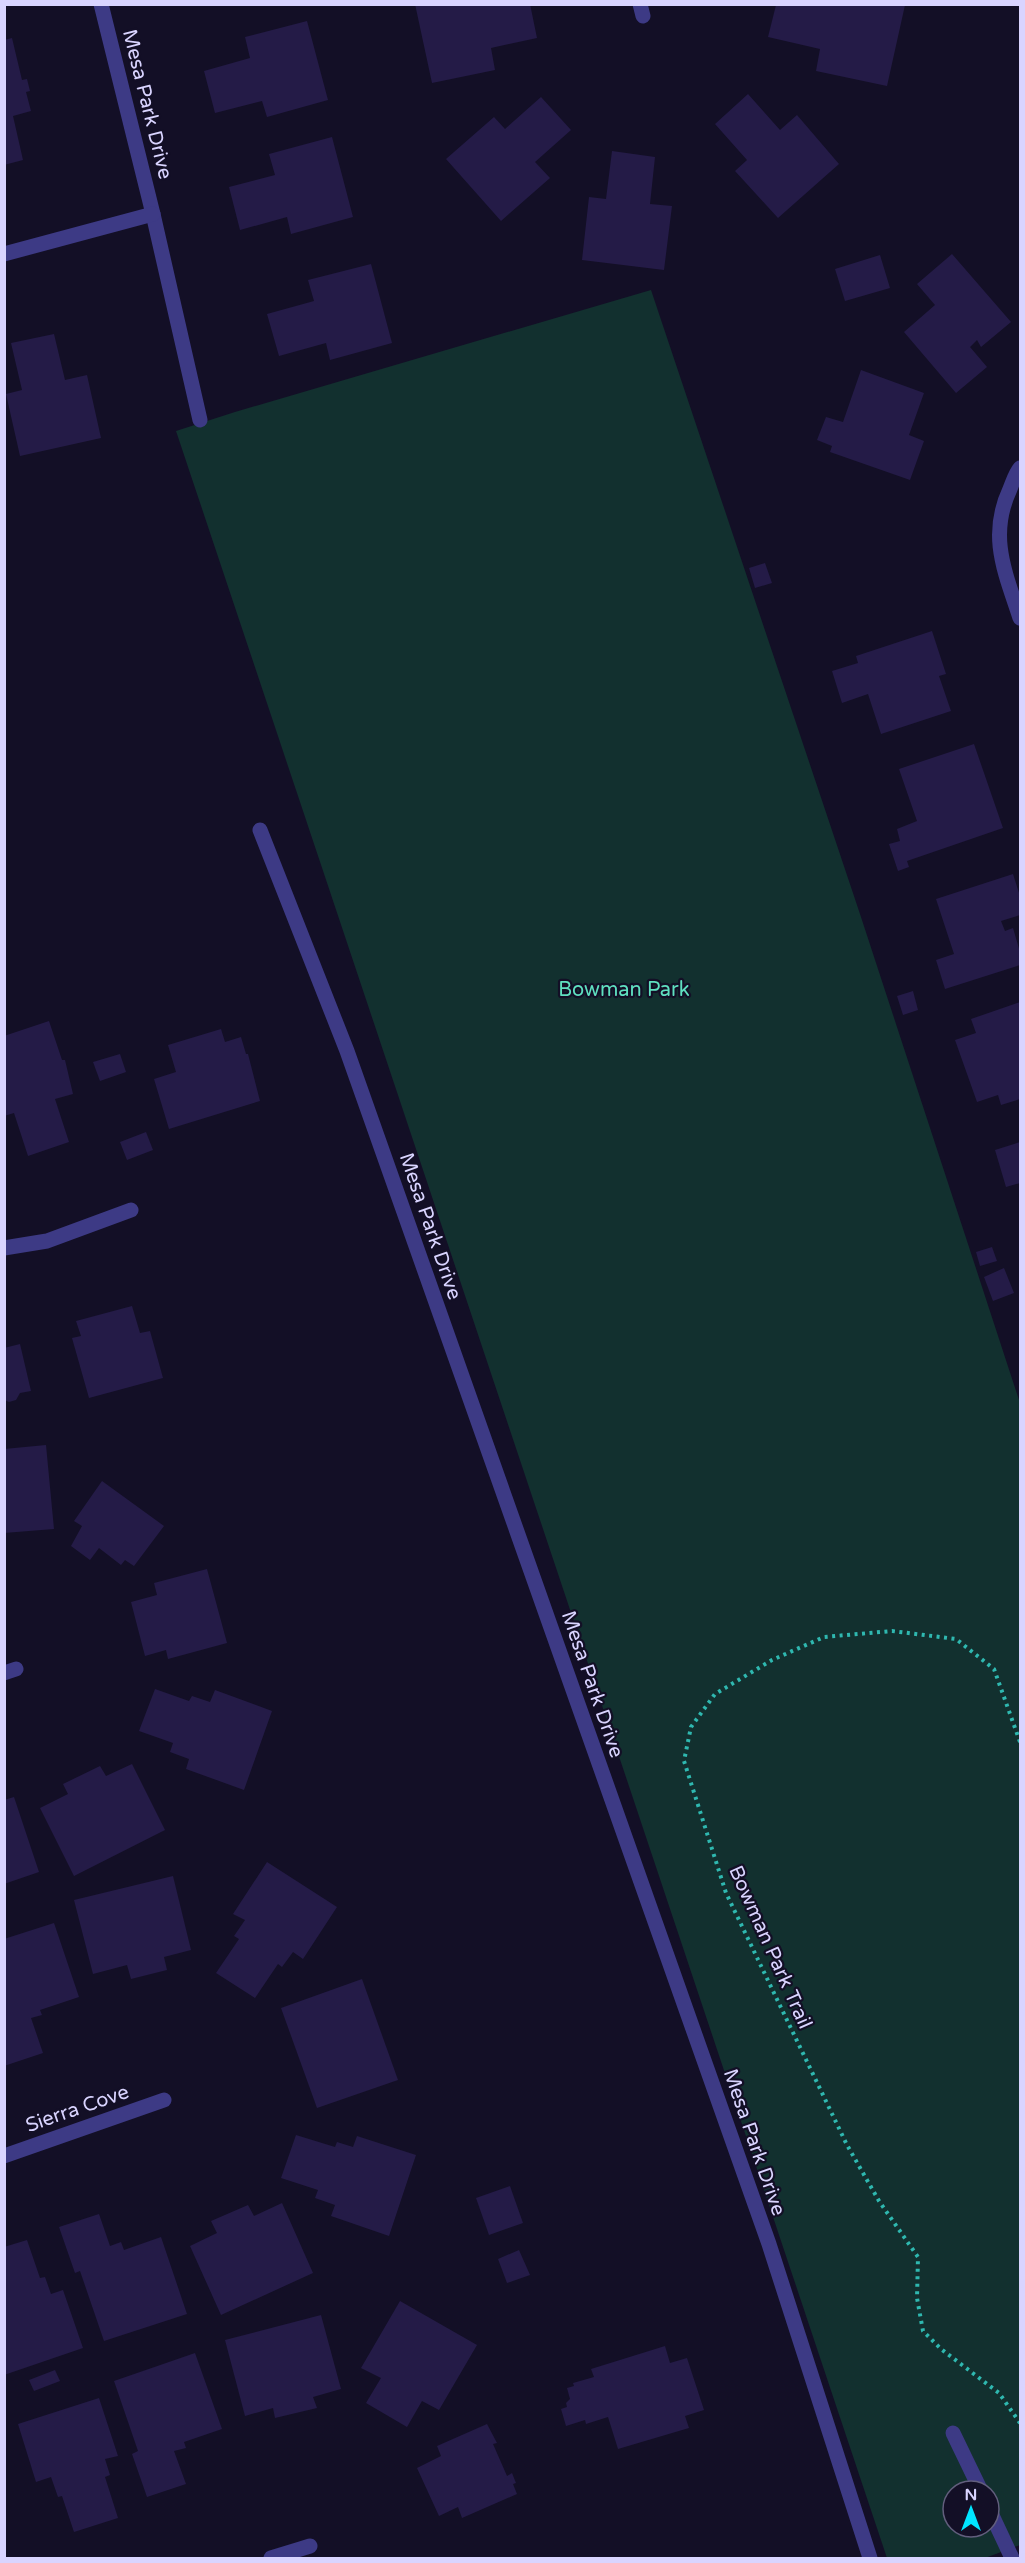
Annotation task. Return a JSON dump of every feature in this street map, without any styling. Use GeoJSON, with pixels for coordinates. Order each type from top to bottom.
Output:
{"type":"FeatureCollection","features":[{"type":"Feature","properties":{"kind":"street","name":"Mesa Park Drive"},"geometry":{"type":"LineString","coordinates":[[101,4],[153,214],[200,420]]}},
{"type":"Feature","properties":{"kind":"street"},"geometry":{"type":"LineString","coordinates":[[4,254],[153,214]]}},
{"type":"Feature","properties":{"kind":"street"},"geometry":{"type":"LineString","coordinates":[[1020,468],[1003,503],[998,535],[1001,561],[1020,618]]}},
{"type":"Feature","properties":{"kind":"street","name":"Mesa Park Drive"},"geometry":{"type":"LineString","coordinates":[[260,830],[347,1051],[753,2199],[870,2559]]}},
{"type":"Feature","properties":{"kind":"street"},"geometry":{"type":"LineString","coordinates":[[4,1248],[47,1241],[130,1210]]}},
{"type":"Feature","properties":{"kind":"street","name":"Sierra Cove"},"geometry":{"type":"LineString","coordinates":[[4,2156],[164,2100]]}},
{"type":"Feature","properties":{"kind":"street"},"geometry":{"type":"LineString","coordinates":[[953,2433],[975,2479]]}},
{"type":"Feature","properties":{"kind":"street"},"geometry":{"type":"LineString","coordinates":[[1001,2535],[1012,2559]]}},
{"type":"Feature","properties":{"kind":"street"},"geometry":{"type":"LineString","coordinates":[[272,2559],[310,2546]]}},
{"type":"Feature","properties":{"kind":"path","name":"Bowman Park Trail"},"geometry":{"type":"LineString","coordinates":[[1020,1742],[994,1669],[956,1639],[892,1631],[824,1637],[772,1660],[715,1694],[691,1727],[684,1761],[726,1893],[847,2145],[879,2201],[918,2257],[917,2298],[923,2331],[941,2349],[999,2392],[1020,2423]]}},
{"type":"Feature","properties":{"kind":"green space","name":"Bowman Park"},"geometry":{"type":"Polygon","coordinates":[[[651,290],[860,914],[1020,1403],[1020,2545],[985,2558],[887,2558],[176,431],[651,290]]]}},
{"type":"Feature","properties":{"kind":"building"},"geometry":{"type":"Polygon","coordinates":[[[415,4],[530,4],[537,38],[491,48],[495,70],[432,83],[415,4]]]}},
{"type":"Feature","properties":{"kind":"building"},"geometry":{"type":"Polygon","coordinates":[[[776,5],[905,5],[887,86],[816,71],[820,49],[768,37],[776,5]]]}},
{"type":"Feature","properties":{"kind":"building"},"geometry":{"type":"Polygon","coordinates":[[[307,21],[328,100],[267,117],[262,101],[215,113],[204,71],[250,58],[245,37],[307,21]]]}},
{"type":"Feature","properties":{"kind":"building"},"geometry":{"type":"Polygon","coordinates":[[[12,38],[22,80],[27,79],[30,91],[26,92],[31,111],[13,116],[23,160],[4,165],[4,40],[12,38]]]}},
{"type":"Feature","properties":{"kind":"building"},"geometry":{"type":"Polygon","coordinates":[[[748,94],[780,130],[797,115],[839,164],[778,218],[735,171],[747,160],[715,124],[748,94]]]}},
{"type":"Feature","properties":{"kind":"building"},"geometry":{"type":"Polygon","coordinates":[[[541,97],[571,130],[535,162],[550,178],[501,221],[446,159],[494,117],[505,129],[541,97]]]}},
{"type":"Feature","properties":{"kind":"building"},"geometry":{"type":"Polygon","coordinates":[[[332,137],[353,217],[291,234],[287,217],[240,230],[229,187],[275,175],[269,154],[332,137]]]}},
{"type":"Feature","properties":{"kind":"building"},"geometry":{"type":"Polygon","coordinates":[[[612,151],[655,157],[650,204],[672,206],[664,270],[582,260],[589,197],[606,199],[612,151]]]}},
{"type":"Feature","properties":{"kind":"building"},"geometry":{"type":"Polygon","coordinates":[[[952,254],[1011,322],[981,347],[977,340],[970,347],[987,367],[956,393],[904,332],[935,305],[917,284],[952,254]]]}},
{"type":"Feature","properties":{"kind":"building"},"geometry":{"type":"Polygon","coordinates":[[[880,255],[890,288],[845,301],[835,269],[880,255]]]}},
{"type":"Feature","properties":{"kind":"building"},"geometry":{"type":"Polygon","coordinates":[[[371,264],[392,343],[330,360],[326,343],[279,356],[267,314],[314,301],[308,280],[371,264]]]}},
{"type":"Feature","properties":{"kind":"building"},"geometry":{"type":"Polygon","coordinates":[[[54,334],[65,380],[87,375],[101,438],[20,456],[6,394],[22,390],[11,343],[54,334]]]}},
{"type":"Feature","properties":{"kind":"building"},"geometry":{"type":"Polygon","coordinates":[[[861,370],[924,393],[909,435],[924,441],[910,480],[830,452],[832,446],[817,440],[826,417],[843,422],[861,370]]]}},
{"type":"Feature","properties":{"kind":"building"},"geometry":{"type":"Polygon","coordinates":[[[765,563],[772,583],[755,588],[749,568],[765,563]]]}},
{"type":"Feature","properties":{"kind":"building"},"geometry":{"type":"Polygon","coordinates":[[[932,631],[946,674],[939,676],[951,711],[881,734],[868,694],[842,703],[832,671],[858,663],[856,656],[932,631]]]}},
{"type":"Feature","properties":{"kind":"building"},"geometry":{"type":"Polygon","coordinates":[[[974,744],[1003,828],[907,861],[909,867],[898,871],[889,844],[900,841],[897,829],[917,821],[899,769],[974,744]]]}},
{"type":"Feature","properties":{"kind":"building"},"geometry":{"type":"Polygon","coordinates":[[[1013,874],[1020,896],[1020,915],[1001,921],[1005,931],[1013,928],[1020,952],[1020,965],[945,989],[936,960],[954,954],[936,899],[1013,874]]]}},
{"type":"Feature","properties":{"kind":"building"},"geometry":{"type":"Polygon","coordinates":[[[913,991],[918,1010],[903,1015],[897,996],[913,991]]]}},
{"type":"Feature","properties":{"kind":"building"},"geometry":{"type":"Polygon","coordinates":[[[1020,1002],[1020,1099],[1001,1105],[998,1095],[977,1102],[955,1040],[976,1033],[971,1019],[1020,1002]]]}},
{"type":"Feature","properties":{"kind":"building"},"geometry":{"type":"Polygon","coordinates":[[[49,1021],[62,1060],[65,1060],[73,1094],[55,1099],[69,1142],[28,1156],[14,1113],[4,1116],[4,1036],[49,1021]]]}},
{"type":"Feature","properties":{"kind":"building"},"geometry":{"type":"Polygon","coordinates":[[[221,1029],[225,1042],[241,1037],[246,1054],[248,1054],[260,1101],[169,1129],[154,1079],[176,1072],[168,1045],[221,1029]]]}},
{"type":"Feature","properties":{"kind":"building"},"geometry":{"type":"Polygon","coordinates":[[[120,1054],[126,1072],[100,1081],[93,1062],[120,1054]]]}},
{"type":"Feature","properties":{"kind":"building"},"geometry":{"type":"Polygon","coordinates":[[[146,1132],[153,1150],[127,1160],[120,1142],[146,1132]]]}},
{"type":"Feature","properties":{"kind":"building"},"geometry":{"type":"Polygon","coordinates":[[[1020,1142],[1020,1183],[1006,1187],[995,1150],[1020,1142]]]}},
{"type":"Feature","properties":{"kind":"building"},"geometry":{"type":"Polygon","coordinates":[[[992,1247],[997,1261],[980,1266],[976,1252],[992,1247]]]}},
{"type":"Feature","properties":{"kind":"building"},"geometry":{"type":"Polygon","coordinates":[[[1004,1268],[1014,1293],[993,1301],[984,1277],[1004,1268]]]}},
{"type":"Feature","properties":{"kind":"building"},"geometry":{"type":"Polygon","coordinates":[[[132,1306],[140,1333],[150,1331],[163,1378],[89,1398],[72,1338],[81,1336],[76,1321],[132,1306]]]}},
{"type":"Feature","properties":{"kind":"building"},"geometry":{"type":"Polygon","coordinates":[[[20,1344],[31,1391],[20,1393],[16,1400],[9,1402],[4,1400],[4,1348],[20,1344]]]}},
{"type":"Feature","properties":{"kind":"building"},"geometry":{"type":"Polygon","coordinates":[[[46,1445],[54,1529],[4,1533],[4,1449],[46,1445]]]}},
{"type":"Feature","properties":{"kind":"building"},"geometry":{"type":"Polygon","coordinates":[[[102,1481],[164,1526],[134,1566],[125,1560],[121,1565],[99,1548],[90,1560],[71,1546],[82,1526],[74,1521],[102,1481]]]}},
{"type":"Feature","properties":{"kind":"building"},"geometry":{"type":"Polygon","coordinates":[[[207,1569],[227,1643],[168,1659],[166,1650],[145,1656],[131,1602],[157,1595],[154,1583],[207,1569]]]}},
{"type":"Feature","properties":{"kind":"building"},"geometry":{"type":"Polygon","coordinates":[[[155,1689],[189,1701],[192,1696],[210,1702],[215,1690],[272,1711],[244,1790],[186,1769],[189,1759],[170,1752],[173,1743],[139,1731],[155,1689]]]}},
{"type":"Feature","properties":{"kind":"building"},"geometry":{"type":"Polygon","coordinates":[[[132,1764],[165,1830],[74,1876],[40,1808],[68,1794],[63,1784],[100,1766],[106,1776],[132,1764]]]}},
{"type":"Feature","properties":{"kind":"building"},"geometry":{"type":"Polygon","coordinates":[[[14,1797],[39,1872],[4,1884],[4,1800],[14,1797]]]}},
{"type":"Feature","properties":{"kind":"building"},"geometry":{"type":"Polygon","coordinates":[[[267,1862],[337,1907],[303,1959],[293,1952],[282,1967],[278,1964],[255,1998],[216,1973],[239,1939],[234,1936],[245,1920],[233,1914],[267,1862]]]}},
{"type":"Feature","properties":{"kind":"building"},"geometry":{"type":"Polygon","coordinates":[[[173,1876],[191,1950],[164,1957],[167,1970],[131,1979],[127,1965],[93,1974],[74,1900],[173,1876]]]}},
{"type":"Feature","properties":{"kind":"building"},"geometry":{"type":"Polygon","coordinates":[[[54,1923],[79,1997],[40,2010],[42,2015],[31,2018],[43,2053],[4,2066],[4,1939],[54,1923]]]}},
{"type":"Feature","properties":{"kind":"building"},"geometry":{"type":"Polygon","coordinates":[[[362,1979],[398,2080],[317,2108],[281,2008],[362,1979]]]}},
{"type":"Feature","properties":{"kind":"building"},"geometry":{"type":"Polygon","coordinates":[[[296,2135],[335,2147],[337,2142],[353,2147],[357,2136],[416,2155],[389,2236],[331,2216],[335,2205],[315,2198],[318,2190],[281,2178],[296,2135]]]}},
{"type":"Feature","properties":{"kind":"building"},"geometry":{"type":"Polygon","coordinates":[[[510,2186],[523,2223],[489,2235],[476,2198],[510,2186]]]}},
{"type":"Feature","properties":{"kind":"building"},"geometry":{"type":"Polygon","coordinates":[[[282,2203],[313,2273],[221,2315],[190,2246],[217,2233],[211,2221],[248,2205],[254,2216],[282,2203]]]}},
{"type":"Feature","properties":{"kind":"building"},"geometry":{"type":"Polygon","coordinates":[[[99,2214],[110,2246],[121,2242],[124,2250],[161,2237],[187,2314],[104,2341],[80,2271],[75,2273],[59,2227],[99,2214]]]}},
{"type":"Feature","properties":{"kind":"building"},"geometry":{"type":"Polygon","coordinates":[[[27,2240],[40,2278],[45,2277],[51,2294],[63,2290],[83,2348],[4,2375],[4,2247],[27,2240]]]}},
{"type":"Feature","properties":{"kind":"building"},"geometry":{"type":"Polygon","coordinates":[[[519,2250],[530,2275],[507,2283],[498,2259],[519,2250]]]}},
{"type":"Feature","properties":{"kind":"building"},"geometry":{"type":"Polygon","coordinates":[[[400,2301],[477,2345],[439,2410],[422,2401],[407,2427],[366,2403],[381,2378],[361,2368],[400,2301]]]}},
{"type":"Feature","properties":{"kind":"building"},"geometry":{"type":"Polygon","coordinates":[[[321,2315],[341,2389],[313,2397],[317,2408],[275,2418],[273,2408],[245,2416],[225,2340],[321,2315]]]}},
{"type":"Feature","properties":{"kind":"building"},"geometry":{"type":"Polygon","coordinates":[[[665,2346],[670,2363],[687,2358],[704,2410],[685,2416],[689,2428],[618,2449],[608,2417],[586,2424],[585,2420],[566,2426],[561,2409],[567,2407],[566,2403],[570,2399],[567,2388],[574,2386],[573,2383],[594,2377],[591,2369],[665,2346]]]}},
{"type":"Feature","properties":{"kind":"building"},"geometry":{"type":"Polygon","coordinates":[[[195,2353],[222,2429],[184,2442],[186,2448],[174,2451],[186,2484],[147,2497],[132,2454],[138,2451],[114,2381],[195,2353]]]}},
{"type":"Feature","properties":{"kind":"building"},"geometry":{"type":"Polygon","coordinates":[[[55,2370],[60,2381],[34,2391],[29,2380],[55,2370]]]}},
{"type":"Feature","properties":{"kind":"building"},"geometry":{"type":"Polygon","coordinates":[[[99,2398],[118,2456],[105,2459],[110,2475],[105,2477],[118,2518],[74,2532],[62,2496],[58,2497],[51,2477],[36,2482],[18,2424],[99,2398]]]}},
{"type":"Feature","properties":{"kind":"building"},"geometry":{"type":"Polygon","coordinates":[[[487,2424],[497,2443],[493,2444],[507,2476],[512,2473],[517,2494],[462,2518],[458,2507],[439,2516],[417,2468],[441,2456],[437,2446],[487,2424]]]}}]}
